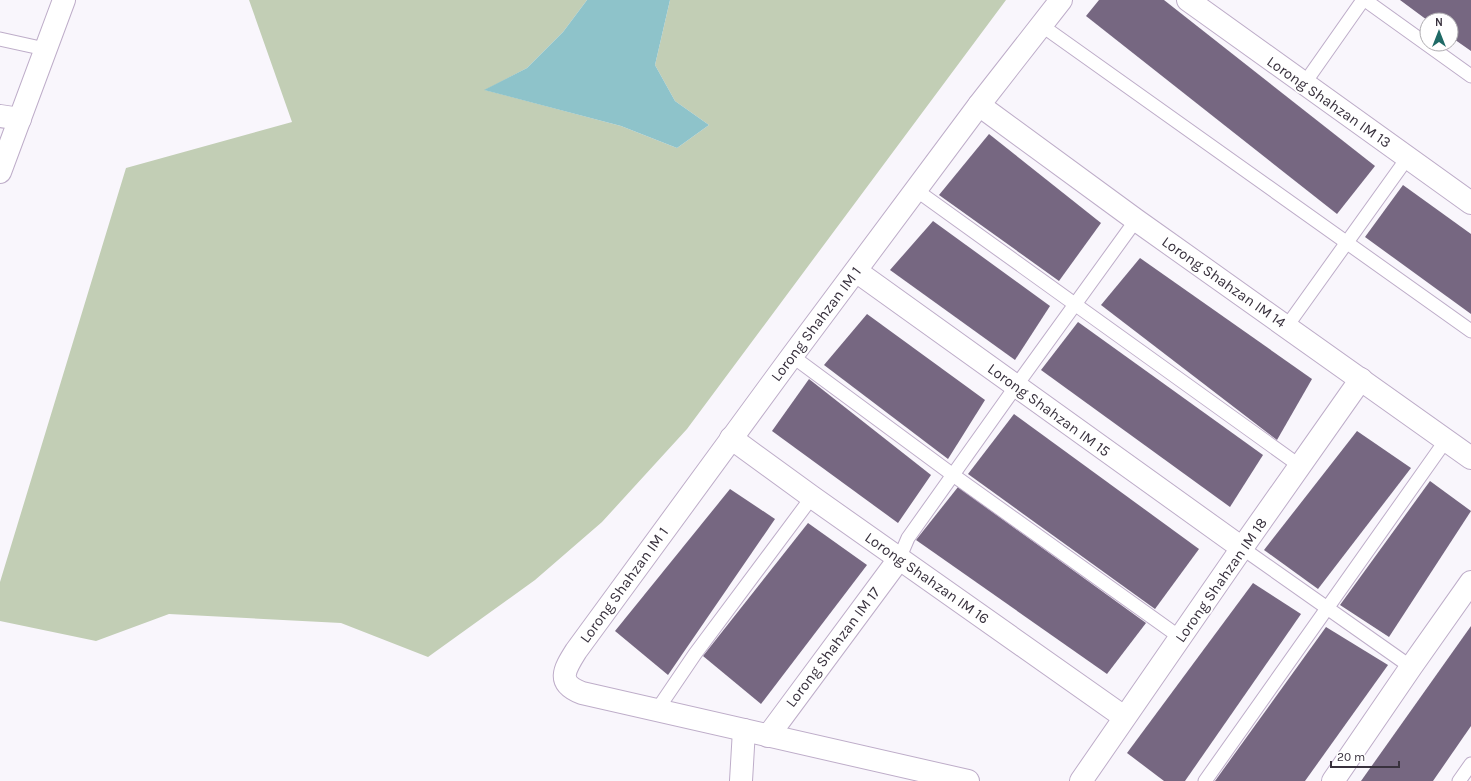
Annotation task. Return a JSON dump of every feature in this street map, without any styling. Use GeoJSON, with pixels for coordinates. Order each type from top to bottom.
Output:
{"type":"FeatureCollection","features":[{"type":"Feature","properties":{"kind":"street"},"geometry":{"type":"LineString","coordinates":[[0,172],[10,118],[45,50],[64,0]]}},
{"type":"Feature","properties":{"kind":"street","name":"Lorong Shahzan IM 1"},"geometry":{"type":"LineString","coordinates":[[657,710],[582,693],[570,688],[566,681],[564,672],[576,651],[731,438],[979,106],[1061,0]]}},
{"type":"Feature","properties":{"kind":"street","name":"Lorong Shahzan IM 13"},"geometry":{"type":"LineString","coordinates":[[1188,0],[1471,203]]}},
{"type":"Feature","properties":{"kind":"street","name":"Lorong Shahzan IM 14"},"geometry":{"type":"LineString","coordinates":[[979,106],[1136,220],[1471,458]]}},
{"type":"Feature","properties":{"kind":"street","name":"Lorong Shahzan IM 15"},"geometry":{"type":"LineString","coordinates":[[856,271],[1242,548]]}},
{"type":"Feature","properties":{"kind":"street","name":"Lorong Shahzan IM 18"},"geometry":{"type":"LineString","coordinates":[[1081,781],[1242,548],[1361,380]]}},
{"type":"Feature","properties":{"kind":"street","name":"Lorong Shahzan IM 16"},"geometry":{"type":"LineString","coordinates":[[731,438],[899,559],[1124,717]]}},
{"type":"Feature","properties":{"kind":"street","name":"Lorong Shahzan IM 17"},"geometry":{"type":"LineString","coordinates":[[768,736],[899,559]]}},
{"type":"Feature","properties":{"kind":"street"},"geometry":{"type":"LineString","coordinates":[[1333,781],[1471,582]]}},
{"type":"Feature","properties":{"kind":"street"},"geometry":{"type":"LineString","coordinates":[[657,710],[942,778],[968,781]]}},
{"type":"Feature","properties":{"kind":"street"},"geometry":{"type":"LineString","coordinates":[[741,781],[744,730]]}},
{"type":"Feature","properties":{"kind":"lane"},"geometry":{"type":"LineString","coordinates":[[1304,84],[1364,0],[1471,76]]}},
{"type":"Feature","properties":{"kind":"lane"},"geometry":{"type":"LineString","coordinates":[[1041,25],[1471,331]]}},
{"type":"Feature","properties":{"kind":"lane"},"geometry":{"type":"LineString","coordinates":[[0,39],[45,50]]}},
{"type":"Feature","properties":{"kind":"lane"},"geometry":{"type":"LineString","coordinates":[[1287,326],[1408,157]]}},
{"type":"Feature","properties":{"kind":"lane"},"geometry":{"type":"LineString","coordinates":[[916,190],[1300,466]]}},
{"type":"Feature","properties":{"kind":"lane"},"geometry":{"type":"LineString","coordinates":[[899,559],[908,538],[1136,220]]}},
{"type":"Feature","properties":{"kind":"lane"},"geometry":{"type":"LineString","coordinates":[[792,356],[953,475],[1181,638]]}},
{"type":"Feature","properties":{"kind":"lane"},"geometry":{"type":"LineString","coordinates":[[1205,781],[1446,440]]}},
{"type":"Feature","properties":{"kind":"lane"},"geometry":{"type":"LineString","coordinates":[[657,710],[696,654],[812,497]]}},
{"type":"Feature","properties":{"kind":"lane"},"geometry":{"type":"LineString","coordinates":[[1242,548],[1411,667]]}},
{"type":"Feature","properties":{"kind":"lane"},"geometry":{"type":"LineString","coordinates":[[1459,781],[1471,764]]}},
{"type":"Feature","properties":{"kind":"green space"},"geometry":{"type":"Polygon","coordinates":[[[249,0],[587,0],[563,32],[527,68],[485,90],[621,126],[677,148],[709,125],[675,101],[655,65],[670,0],[1006,0],[687,429],[602,522],[535,580],[428,657],[341,623],[169,614],[96,641],[0,621],[0,582],[126,168],[292,122],[249,0]]]}},
{"type":"Feature","properties":{"kind":"water"},"geometry":{"type":"Polygon","coordinates":[[[587,0],[670,0],[655,65],[675,101],[709,125],[677,148],[621,126],[484,90],[527,68],[563,32],[587,0]]]}},
{"type":"Feature","properties":{"kind":"building"},"geometry":{"type":"Polygon","coordinates":[[[1099,0],[1164,0],[1375,166],[1337,214],[1086,16],[1099,0]]]}},
{"type":"Feature","properties":{"kind":"building"},"geometry":{"type":"Polygon","coordinates":[[[1400,0],[1471,0],[1471,51],[1459,43],[1459,12],[1419,12],[1419,14],[1400,0]]]}},
{"type":"Feature","properties":{"kind":"building"},"geometry":{"type":"Polygon","coordinates":[[[989,134],[1101,223],[1059,281],[939,195],[989,134]]]}},
{"type":"Feature","properties":{"kind":"building"},"geometry":{"type":"Polygon","coordinates":[[[1403,185],[1471,234],[1471,314],[1365,237],[1403,185]]]}},
{"type":"Feature","properties":{"kind":"building"},"geometry":{"type":"Polygon","coordinates":[[[933,221],[1050,306],[1015,360],[890,270],[933,221]]]}},
{"type":"Feature","properties":{"kind":"building"},"geometry":{"type":"Polygon","coordinates":[[[1140,258],[1312,379],[1277,440],[1101,305],[1140,258]]]}},
{"type":"Feature","properties":{"kind":"building"},"geometry":{"type":"Polygon","coordinates":[[[867,314],[985,400],[948,459],[824,365],[867,314]]]}},
{"type":"Feature","properties":{"kind":"building"},"geometry":{"type":"Polygon","coordinates":[[[1078,322],[1263,455],[1230,507],[1041,370],[1078,322]]]}},
{"type":"Feature","properties":{"kind":"building"},"geometry":{"type":"Polygon","coordinates":[[[809,379],[931,475],[898,523],[772,431],[809,379]]]}},
{"type":"Feature","properties":{"kind":"building"},"geometry":{"type":"Polygon","coordinates":[[[1014,414],[1199,549],[1155,609],[968,474],[1014,414]]]}},
{"type":"Feature","properties":{"kind":"building"},"geometry":{"type":"Polygon","coordinates":[[[1357,431],[1411,468],[1318,589],[1264,550],[1357,431]]]}},
{"type":"Feature","properties":{"kind":"building"},"geometry":{"type":"Polygon","coordinates":[[[1430,481],[1471,511],[1389,637],[1340,605],[1430,481]]]}},
{"type":"Feature","properties":{"kind":"building"},"geometry":{"type":"Polygon","coordinates":[[[958,487],[1146,623],[1107,674],[916,540],[958,487]]]}},
{"type":"Feature","properties":{"kind":"building"},"geometry":{"type":"Polygon","coordinates":[[[730,489],[775,519],[668,675],[615,631],[730,489]]]}},
{"type":"Feature","properties":{"kind":"building"},"geometry":{"type":"Polygon","coordinates":[[[808,523],[867,565],[761,704],[703,656],[808,523]]]}},
{"type":"Feature","properties":{"kind":"building"},"geometry":{"type":"Polygon","coordinates":[[[1253,583],[1301,614],[1185,781],[1164,781],[1127,753],[1253,583]]]}},
{"type":"Feature","properties":{"kind":"building"},"geometry":{"type":"Polygon","coordinates":[[[1471,626],[1471,726],[1433,781],[1361,781],[1471,626]]]}},
{"type":"Feature","properties":{"kind":"building"},"geometry":{"type":"Polygon","coordinates":[[[1326,627],[1388,665],[1305,781],[1215,781],[1326,627]]]}}]}
